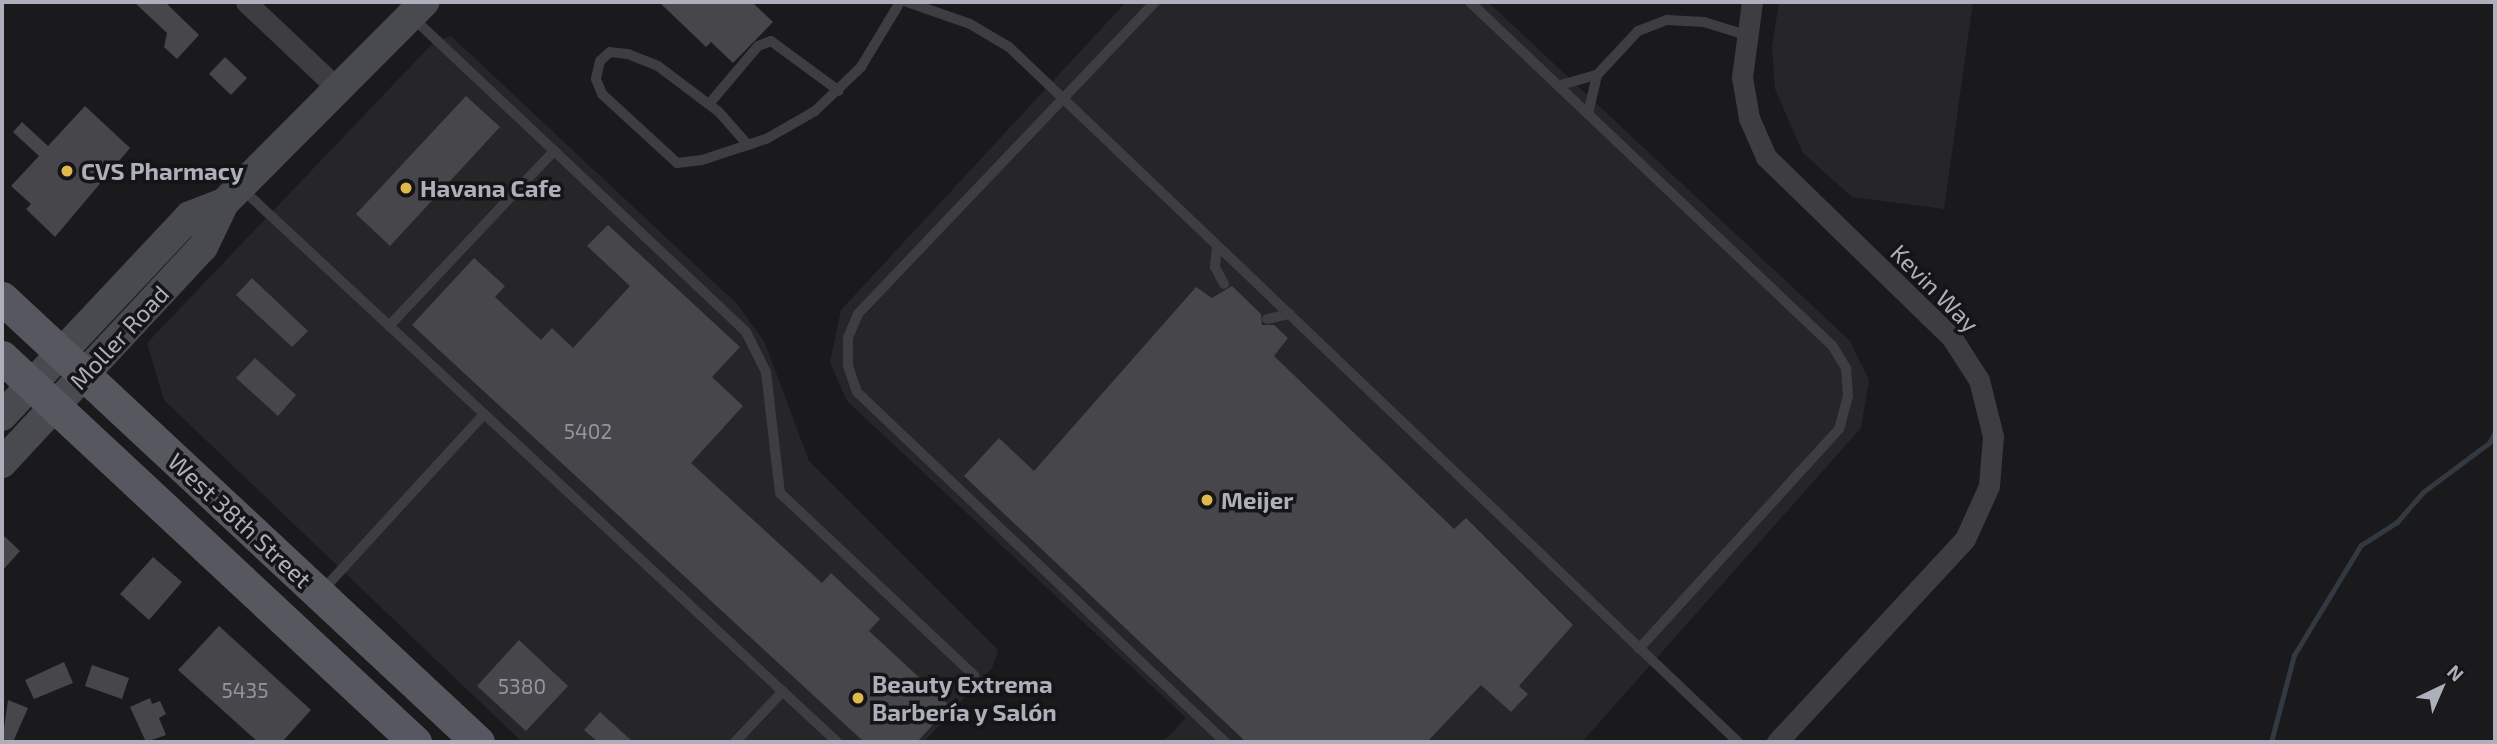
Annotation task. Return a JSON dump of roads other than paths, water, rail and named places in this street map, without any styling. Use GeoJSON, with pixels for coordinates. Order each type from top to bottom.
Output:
{"type":"FeatureCollection","features":[{"type":"Feature","properties":{"kind":"main road","name":"Moller Road"},"geometry":{"type":"LineString","coordinates":[[2,416],[31,384],[72,364],[203,247],[232,195],[417,8]]}},
{"type":"Feature","properties":{"kind":"main road","name":"West 38th Street"},"geometry":{"type":"LineString","coordinates":[[2,298],[478,742]]}},
{"type":"Feature","properties":{"kind":"main road","name":"West 38th Street"},"geometry":{"type":"LineString","coordinates":[[2,357],[415,742]]}},
{"type":"Feature","properties":{"kind":"main road","name":"Moller Road"},"geometry":{"type":"LineString","coordinates":[[2,463],[55,407],[72,364]]}},
{"type":"Feature","properties":{"kind":"main road"},"geometry":{"type":"LineString","coordinates":[[387,718],[408,709],[449,742]]}},
{"type":"Feature","properties":{"kind":"street"},"geometry":{"type":"LineString","coordinates":[[246,2],[337,88]]}},
{"type":"Feature","properties":{"kind":"street","name":"Kevin Way"},"geometry":{"type":"LineString","coordinates":[[1752,2],[1746,35],[1744,102],[1766,157],[1952,338],[1979,380],[1993,436],[1989,486],[1965,539],[1777,742]]}},
{"type":"Feature","properties":{"kind":"lane"},"geometry":{"type":"LineString","coordinates":[[748,145],[709,104],[658,65],[628,54],[610,52],[600,61],[596,79],[602,94],[677,163],[748,145],[815,111],[862,67],[900,2]]}},
{"type":"Feature","properties":{"kind":"lane"},"geometry":{"type":"LineString","coordinates":[[907,2],[997,38],[1738,742]]}},
{"type":"Feature","properties":{"kind":"lane"},"geometry":{"type":"LineString","coordinates":[[1155,2],[858,314],[848,338],[848,366],[857,391],[1225,742]]}},
{"type":"Feature","properties":{"kind":"lane"},"geometry":{"type":"LineString","coordinates":[[1470,2],[1561,85],[1832,345],[1846,368],[1848,396],[1839,429],[1639,649]]}},
{"type":"Feature","properties":{"kind":"lane"},"geometry":{"type":"LineString","coordinates":[[417,8],[554,152],[746,332],[766,372],[780,493],[975,676]]}},
{"type":"Feature","properties":{"kind":"lane"},"geometry":{"type":"LineString","coordinates":[[1588,111],[1597,75],[1638,31],[1667,20],[1704,22],[1746,35]]}},
{"type":"Feature","properties":{"kind":"lane"},"geometry":{"type":"LineString","coordinates":[[709,104],[758,46],[771,41],[839,91]]}},
{"type":"Feature","properties":{"kind":"lane"},"geometry":{"type":"LineString","coordinates":[[1561,85],[1597,75]]}},
{"type":"Feature","properties":{"kind":"lane"},"geometry":{"type":"LineString","coordinates":[[389,326],[554,152]]}},
{"type":"Feature","properties":{"kind":"lane"},"geometry":{"type":"LineString","coordinates":[[232,195],[389,326],[837,742]]}},
{"type":"Feature","properties":{"kind":"lane"},"geometry":{"type":"LineString","coordinates":[[1217,247],[1215,267],[1224,284]]}},
{"type":"Feature","properties":{"kind":"lane"},"geometry":{"type":"LineString","coordinates":[[1267,318],[1289,314]]}},
{"type":"Feature","properties":{"kind":"lane"},"geometry":{"type":"LineString","coordinates":[[319,594],[484,414]]}},
{"type":"Feature","properties":{"kind":"lane"},"geometry":{"type":"LineString","coordinates":[[752,742],[739,738],[783,691]]}},
{"type":"Feature","properties":{"kind":"waterway"},"geometry":{"type":"LineString","coordinates":[[2271,742],[2294,655],[2361,545],[2397,522],[2423,492],[2489,443],[2495,432]]}},
{"type":"Feature","properties":{"kind":"place","name":"CVS Pharmacy"},"geometry":{"type":"Point","coordinates":[67,171]}},
{"type":"Feature","properties":{"kind":"place","name":"Havana Cafe"},"geometry":{"type":"Point","coordinates":[406,188]}},
{"type":"Feature","properties":{"kind":"place","name":"Meijer"},"geometry":{"type":"Point","coordinates":[1207,500]}},
{"type":"Feature","properties":{"kind":"place","name":"Beauty Extrema Barbería y Salón"},"geometry":{"type":"Point","coordinates":[858,698]}}]}
